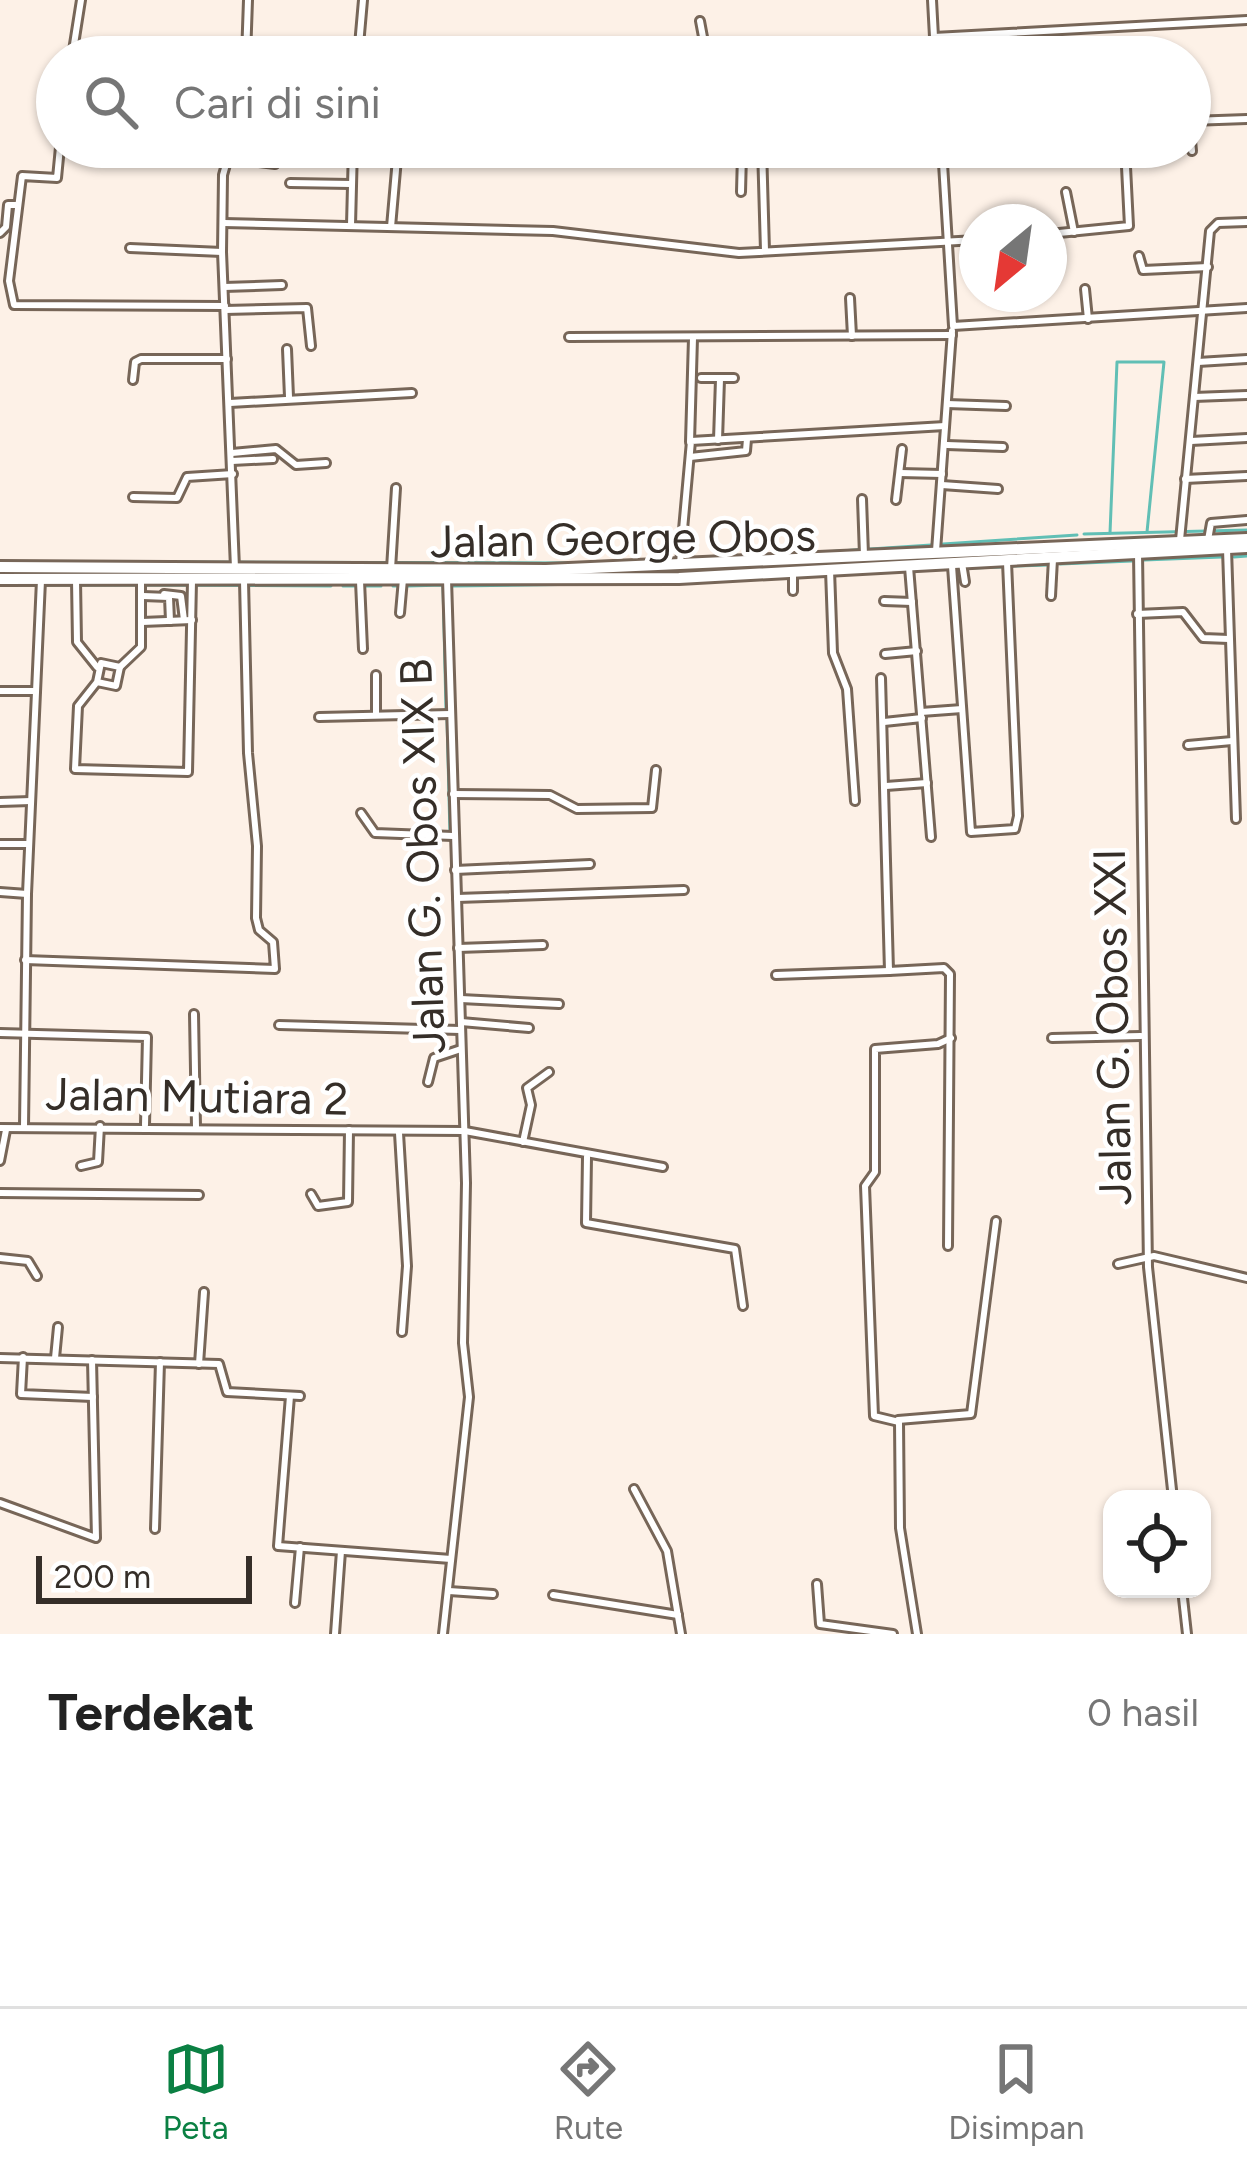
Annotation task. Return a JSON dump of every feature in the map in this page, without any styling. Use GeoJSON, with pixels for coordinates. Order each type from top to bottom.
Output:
{"type":"FeatureCollection","features":[{"type":"Feature","properties":{"kind":"main road","name":"Jalan George Obos"},"geometry":{"type":"LineString","coordinates":[[0,567],[679,566],[935,555],[1229,534]]}},
{"type":"Feature","properties":{"kind":"main road","name":"Jalan George Obos"},"geometry":{"type":"LineString","coordinates":[[0,579],[244,584],[679,578],[1138,553],[1208,535],[1229,534],[1247,543]]}},
{"type":"Feature","properties":{"kind":"street"},"geometry":{"type":"LineString","coordinates":[[75,36],[80,0]]}},
{"type":"Feature","properties":{"kind":"street"},"geometry":{"type":"LineString","coordinates":[[247,36],[248,0]]}},
{"type":"Feature","properties":{"kind":"street"},"geometry":{"type":"LineString","coordinates":[[360,36],[363,0]]}},
{"type":"Feature","properties":{"kind":"street"},"geometry":{"type":"LineString","coordinates":[[932,0],[934,36]]}},
{"type":"Feature","properties":{"kind":"street"},"geometry":{"type":"LineString","coordinates":[[1009,36],[1247,20]]}},
{"type":"Feature","properties":{"kind":"street"},"geometry":{"type":"LineString","coordinates":[[700,21],[702,36]]}},
{"type":"Feature","properties":{"kind":"street"},"geometry":{"type":"LineString","coordinates":[[1211,123],[1247,119]]}},
{"type":"Feature","properties":{"kind":"street"},"geometry":{"type":"LineString","coordinates":[[57,168],[56,178],[22,176],[5,281],[12,303],[19,308],[307,308],[311,346]]}},
{"type":"Feature","properties":{"kind":"street"},"geometry":{"type":"LineString","coordinates":[[227,168],[222,252],[235,569]]}},
{"type":"Feature","properties":{"kind":"street"},"geometry":{"type":"LineString","coordinates":[[350,225],[352,168]]}},
{"type":"Feature","properties":{"kind":"street"},"geometry":{"type":"LineString","coordinates":[[391,226],[396,168]]}},
{"type":"Feature","properties":{"kind":"street"},"geometry":{"type":"LineString","coordinates":[[741,192],[742,168]]}},
{"type":"Feature","properties":{"kind":"street"},"geometry":{"type":"LineString","coordinates":[[763,168],[765,252]]}},
{"type":"Feature","properties":{"kind":"street"},"geometry":{"type":"LineString","coordinates":[[935,555],[952,330],[944,168]]}},
{"type":"Feature","properties":{"kind":"street"},"geometry":{"type":"LineString","coordinates":[[1067,233],[1131,223],[1127,168]]}},
{"type":"Feature","properties":{"kind":"street"},"geometry":{"type":"LineString","coordinates":[[290,183],[351,184]]}},
{"type":"Feature","properties":{"kind":"street"},"geometry":{"type":"LineString","coordinates":[[1066,192],[1074,232]]}},
{"type":"Feature","properties":{"kind":"street"},"geometry":{"type":"LineString","coordinates":[[0,233],[5,230],[8,208]]}},
{"type":"Feature","properties":{"kind":"street"},"geometry":{"type":"LineString","coordinates":[[1180,539],[1212,227],[1247,222]]}},
{"type":"Feature","properties":{"kind":"street"},"geometry":{"type":"LineString","coordinates":[[224,223],[580,233],[696,251],[959,242]]}},
{"type":"Feature","properties":{"kind":"street"},"geometry":{"type":"LineString","coordinates":[[130,248],[222,252]]}},
{"type":"Feature","properties":{"kind":"street"},"geometry":{"type":"LineString","coordinates":[[1139,256],[1143,270],[1208,267]]}},
{"type":"Feature","properties":{"kind":"street"},"geometry":{"type":"LineString","coordinates":[[224,287],[283,285]]}},
{"type":"Feature","properties":{"kind":"street"},"geometry":{"type":"LineString","coordinates":[[1084,289],[1088,319]]}},
{"type":"Feature","properties":{"kind":"street"},"geometry":{"type":"LineString","coordinates":[[850,298],[852,336]]}},
{"type":"Feature","properties":{"kind":"street"},"geometry":{"type":"LineString","coordinates":[[569,337],[852,336],[1247,308]]}},
{"type":"Feature","properties":{"kind":"street"},"geometry":{"type":"LineString","coordinates":[[679,566],[693,337]]}},
{"type":"Feature","properties":{"kind":"street"},"geometry":{"type":"LineString","coordinates":[[287,349],[290,397]]}},
{"type":"Feature","properties":{"kind":"street"},"geometry":{"type":"LineString","coordinates":[[133,380],[134,362],[141,358],[227,359]]}},
{"type":"Feature","properties":{"kind":"street"},"geometry":{"type":"LineString","coordinates":[[1198,362],[1247,358]]}},
{"type":"Feature","properties":{"kind":"street"},"geometry":{"type":"LineString","coordinates":[[700,378],[734,378]]}},
{"type":"Feature","properties":{"kind":"street"},"geometry":{"type":"LineString","coordinates":[[718,440],[720,379]]}},
{"type":"Feature","properties":{"kind":"street"},"geometry":{"type":"LineString","coordinates":[[229,403],[412,393]]}},
{"type":"Feature","properties":{"kind":"street"},"geometry":{"type":"LineString","coordinates":[[1194,397],[1247,395]]}},
{"type":"Feature","properties":{"kind":"street"},"geometry":{"type":"LineString","coordinates":[[947,404],[1006,406]]}},
{"type":"Feature","properties":{"kind":"street"},"geometry":{"type":"LineString","coordinates":[[690,442],[945,426]]}},
{"type":"Feature","properties":{"kind":"street"},"geometry":{"type":"LineString","coordinates":[[1189,441],[1247,437]]}},
{"type":"Feature","properties":{"kind":"street"},"geometry":{"type":"LineString","coordinates":[[689,457],[746,451],[747,440]]}},
{"type":"Feature","properties":{"kind":"street"},"geometry":{"type":"LineString","coordinates":[[946,445],[1004,448]]}},
{"type":"Feature","properties":{"kind":"street"},"geometry":{"type":"LineString","coordinates":[[232,457],[276,448],[296,465],[326,463]]}},
{"type":"Feature","properties":{"kind":"street"},"geometry":{"type":"LineString","coordinates":[[896,500],[902,448]]}},
{"type":"Feature","properties":{"kind":"street"},"geometry":{"type":"LineString","coordinates":[[232,457],[273,458]]}},
{"type":"Feature","properties":{"kind":"street"},"geometry":{"type":"LineString","coordinates":[[900,473],[941,475]]}},
{"type":"Feature","properties":{"kind":"street"},"geometry":{"type":"LineString","coordinates":[[133,497],[177,498],[187,477],[232,474]]}},
{"type":"Feature","properties":{"kind":"street"},"geometry":{"type":"LineString","coordinates":[[1185,479],[1247,476]]}},
{"type":"Feature","properties":{"kind":"street"},"geometry":{"type":"LineString","coordinates":[[941,484],[998,489]]}},
{"type":"Feature","properties":{"kind":"street"},"geometry":{"type":"LineString","coordinates":[[392,569],[396,488]]}},
{"type":"Feature","properties":{"kind":"street"},"geometry":{"type":"LineString","coordinates":[[862,499],[865,558]]}},
{"type":"Feature","properties":{"kind":"street"},"geometry":{"type":"LineString","coordinates":[[1236,820],[1229,534],[1247,520]]}},
{"type":"Feature","properties":{"kind":"street","name":"Jalan G. Obos XXI"},"geometry":{"type":"LineString","coordinates":[[1138,553],[1144,757],[1141,1036],[1148,1256],[1172,1490]]}},
{"type":"Feature","properties":{"kind":"street"},"geometry":{"type":"LineString","coordinates":[[1051,596],[1053,559]]}},
{"type":"Feature","properties":{"kind":"street"},"geometry":{"type":"LineString","coordinates":[[957,564],[970,832],[1010,832],[1018,816],[1007,562]]}},
{"type":"Feature","properties":{"kind":"street"},"geometry":{"type":"LineString","coordinates":[[957,564],[965,582]]}},
{"type":"Feature","properties":{"kind":"street"},"geometry":{"type":"LineString","coordinates":[[909,568],[931,837]]}},
{"type":"Feature","properties":{"kind":"street"},"geometry":{"type":"LineString","coordinates":[[813,569],[813,586]]}},
{"type":"Feature","properties":{"kind":"street"},"geometry":{"type":"LineString","coordinates":[[793,570],[793,591]]}},
{"type":"Feature","properties":{"kind":"street"},"geometry":{"type":"LineString","coordinates":[[830,570],[832,653],[847,689],[855,801]]}},
{"type":"Feature","properties":{"kind":"street"},"geometry":{"type":"LineString","coordinates":[[400,613],[403,579]]}},
{"type":"Feature","properties":{"kind":"street","name":"Jalan G. Obos XIX B"},"geometry":{"type":"LineString","coordinates":[[442,1634],[469,1397],[463,1348],[465,1131],[447,579]]}},
{"type":"Feature","properties":{"kind":"street"},"geometry":{"type":"LineString","coordinates":[[24,1127],[27,894],[41,580]]}},
{"type":"Feature","properties":{"kind":"street"},"geometry":{"type":"LineString","coordinates":[[97,682],[106,688],[116,686],[120,667],[141,647],[141,580]]}},
{"type":"Feature","properties":{"kind":"street"},"geometry":{"type":"LineString","coordinates":[[360,580],[363,649]]}},
{"type":"Feature","properties":{"kind":"street"},"geometry":{"type":"LineString","coordinates":[[76,583],[76,642],[97,667],[97,682],[78,706],[75,768],[188,772],[192,584]]}},
{"type":"Feature","properties":{"kind":"street"},"geometry":{"type":"LineString","coordinates":[[25,960],[275,969],[273,942],[259,930],[256,918],[244,584]]}},
{"type":"Feature","properties":{"kind":"street"},"geometry":{"type":"LineString","coordinates":[[163,596],[173,591],[182,596],[188,620]]}},
{"type":"Feature","properties":{"kind":"street"},"geometry":{"type":"LineString","coordinates":[[141,596],[170,598],[170,621]]}},
{"type":"Feature","properties":{"kind":"street"},"geometry":{"type":"LineString","coordinates":[[884,601],[912,602]]}},
{"type":"Feature","properties":{"kind":"street"},"geometry":{"type":"LineString","coordinates":[[1137,614],[1183,612],[1203,638],[1229,639]]}},
{"type":"Feature","properties":{"kind":"street"},"geometry":{"type":"LineString","coordinates":[[142,622],[188,620]]}},
{"type":"Feature","properties":{"kind":"street"},"geometry":{"type":"LineString","coordinates":[[884,654],[917,651]]}},
{"type":"Feature","properties":{"kind":"street"},"geometry":{"type":"LineString","coordinates":[[97,667],[111,661],[120,667]]}},
{"type":"Feature","properties":{"kind":"street"},"geometry":{"type":"LineString","coordinates":[[376,675],[376,716]]}},
{"type":"Feature","properties":{"kind":"street"},"geometry":{"type":"LineString","coordinates":[[881,678],[889,971]]}},
{"type":"Feature","properties":{"kind":"street"},"geometry":{"type":"LineString","coordinates":[[0,691],[36,692]]}},
{"type":"Feature","properties":{"kind":"street"},"geometry":{"type":"LineString","coordinates":[[884,722],[962,709]]}},
{"type":"Feature","properties":{"kind":"street"},"geometry":{"type":"LineString","coordinates":[[320,717],[450,714]]}},
{"type":"Feature","properties":{"kind":"street"},"geometry":{"type":"LineString","coordinates":[[1188,746],[1232,741]]}},
{"type":"Feature","properties":{"kind":"street"},"geometry":{"type":"LineString","coordinates":[[453,794],[550,795],[577,809],[652,808],[656,770]]}},
{"type":"Feature","properties":{"kind":"street"},"geometry":{"type":"LineString","coordinates":[[886,786],[927,783]]}},
{"type":"Feature","properties":{"kind":"street"},"geometry":{"type":"LineString","coordinates":[[0,802],[31,801]]}},
{"type":"Feature","properties":{"kind":"street"},"geometry":{"type":"LineString","coordinates":[[361,813],[375,833],[453,836]]}},
{"type":"Feature","properties":{"kind":"street"},"geometry":{"type":"LineString","coordinates":[[0,844],[29,844]]}},
{"type":"Feature","properties":{"kind":"street"},"geometry":{"type":"LineString","coordinates":[[454,870],[590,864]]}},
{"type":"Feature","properties":{"kind":"street"},"geometry":{"type":"LineString","coordinates":[[457,898],[684,890]]}},
{"type":"Feature","properties":{"kind":"street"},"geometry":{"type":"LineString","coordinates":[[0,892],[27,894]]}},
{"type":"Feature","properties":{"kind":"street"},"geometry":{"type":"LineString","coordinates":[[458,948],[543,945]]}},
{"type":"Feature","properties":{"kind":"street"},"geometry":{"type":"LineString","coordinates":[[776,975],[949,970],[949,1246]]}},
{"type":"Feature","properties":{"kind":"street"},"geometry":{"type":"LineString","coordinates":[[459,999],[559,1004]]}},
{"type":"Feature","properties":{"kind":"street"},"geometry":{"type":"LineString","coordinates":[[194,1014],[196,1127]]}},
{"type":"Feature","properties":{"kind":"street"},"geometry":{"type":"LineString","coordinates":[[280,1025],[529,1028]]}},
{"type":"Feature","properties":{"kind":"street"},"geometry":{"type":"LineString","coordinates":[[0,1033],[147,1036],[145,1127]]}},
{"type":"Feature","properties":{"kind":"street"},"geometry":{"type":"LineString","coordinates":[[1052,1038],[1141,1036]]}},
{"type":"Feature","properties":{"kind":"street"},"geometry":{"type":"LineString","coordinates":[[951,1038],[874,1051],[875,1172],[865,1186],[875,1417],[898,1420],[971,1414],[996,1221]]}},
{"type":"Feature","properties":{"kind":"street"},"geometry":{"type":"LineString","coordinates":[[428,1082],[434,1058],[461,1049]]}},
{"type":"Feature","properties":{"kind":"street"},"geometry":{"type":"LineString","coordinates":[[523,1142],[531,1106],[527,1088],[549,1072]]}},
{"type":"Feature","properties":{"kind":"street"},"geometry":{"type":"LineString","coordinates":[[81,1166],[98,1162],[100,1126]]}},
{"type":"Feature","properties":{"kind":"street"},"geometry":{"type":"LineString","coordinates":[[0,1161],[3,1128]]}},
{"type":"Feature","properties":{"kind":"street","name":"Jalan Mutiara 2"},"geometry":{"type":"LineString","coordinates":[[3,1128],[465,1131],[587,1157],[663,1167]]}},
{"type":"Feature","properties":{"kind":"street"},"geometry":{"type":"LineString","coordinates":[[310,1194],[318,1207],[348,1202],[349,1130]]}},
{"type":"Feature","properties":{"kind":"street"},"geometry":{"type":"LineString","coordinates":[[399,1133],[407,1266],[402,1332]]}},
{"type":"Feature","properties":{"kind":"street"},"geometry":{"type":"LineString","coordinates":[[587,1157],[587,1224],[735,1249],[742,1306]]}},
{"type":"Feature","properties":{"kind":"street"},"geometry":{"type":"LineString","coordinates":[[0,1193],[199,1195]]}},
{"type":"Feature","properties":{"kind":"street"},"geometry":{"type":"LineString","coordinates":[[1118,1264],[1148,1256],[1247,1278]]}},
{"type":"Feature","properties":{"kind":"street"},"geometry":{"type":"LineString","coordinates":[[0,1258],[28,1261],[37,1276]]}},
{"type":"Feature","properties":{"kind":"street"},"geometry":{"type":"LineString","coordinates":[[199,1364],[204,1292]]}},
{"type":"Feature","properties":{"kind":"street"},"geometry":{"type":"LineString","coordinates":[[55,1358],[58,1327]]}},
{"type":"Feature","properties":{"kind":"street"},"geometry":{"type":"LineString","coordinates":[[23,1357],[21,1394],[93,1397]]}},
{"type":"Feature","properties":{"kind":"street"},"geometry":{"type":"LineString","coordinates":[[0,1358],[221,1365],[224,1388],[231,1393],[300,1396]]}},
{"type":"Feature","properties":{"kind":"street"},"geometry":{"type":"LineString","coordinates":[[0,1504],[96,1538],[92,1360]]}},
{"type":"Feature","properties":{"kind":"street"},"geometry":{"type":"LineString","coordinates":[[155,1529],[160,1363]]}},
{"type":"Feature","properties":{"kind":"street"},"geometry":{"type":"LineString","coordinates":[[290,1396],[278,1546],[451,1558]]}},
{"type":"Feature","properties":{"kind":"street"},"geometry":{"type":"LineString","coordinates":[[898,1420],[900,1528],[917,1634]]}},
{"type":"Feature","properties":{"kind":"street"},"geometry":{"type":"LineString","coordinates":[[634,1489],[667,1551],[681,1634]]}},
{"type":"Feature","properties":{"kind":"street"},"geometry":{"type":"LineString","coordinates":[[295,1603],[300,1547]]}},
{"type":"Feature","properties":{"kind":"street"},"geometry":{"type":"LineString","coordinates":[[335,1634],[341,1551]]}},
{"type":"Feature","properties":{"kind":"street"},"geometry":{"type":"LineString","coordinates":[[817,1584],[820,1624],[892,1634]]}},
{"type":"Feature","properties":{"kind":"street"},"geometry":{"type":"LineString","coordinates":[[448,1591],[493,1594]]}},
{"type":"Feature","properties":{"kind":"street"},"geometry":{"type":"LineString","coordinates":[[553,1595],[678,1615]]}},
{"type":"Feature","properties":{"kind":"street"},"geometry":{"type":"LineString","coordinates":[[1183,1598],[1187,1634]]}},
{"type":"Feature","properties":{"kind":"waterway"},"geometry":{"type":"LineString","coordinates":[[1110,533],[1117,362],[1164,362],[1147,532]]}},
{"type":"Feature","properties":{"kind":"waterway"},"geometry":{"type":"LineString","coordinates":[[1084,534],[1247,530]]}},
{"type":"Feature","properties":{"kind":"waterway"},"geometry":{"type":"LineString","coordinates":[[943,544],[1077,535]]}},
{"type":"Feature","properties":{"kind":"waterway"},"geometry":{"type":"LineString","coordinates":[[825,552],[931,545]]}},
{"type":"Feature","properties":{"kind":"waterway"},"geometry":{"type":"LineString","coordinates":[[1234,557],[1247,556]]}},
{"type":"Feature","properties":{"kind":"waterway"},"geometry":{"type":"LineString","coordinates":[[1144,560],[1222,557]]}},
{"type":"Feature","properties":{"kind":"waterway"},"geometry":{"type":"LineString","coordinates":[[1060,564],[1132,561]]}},
{"type":"Feature","properties":{"kind":"waterway"},"geometry":{"type":"LineString","coordinates":[[81,562],[588,563]]}},
{"type":"Feature","properties":{"kind":"waterway"},"geometry":{"type":"LineString","coordinates":[[1013,566],[1048,565]]}},
{"type":"Feature","properties":{"kind":"waterway"},"geometry":{"type":"LineString","coordinates":[[969,568],[1001,567]]}},
{"type":"Feature","properties":{"kind":"waterway"},"geometry":{"type":"LineString","coordinates":[[918,570],[946,569]]}},
{"type":"Feature","properties":{"kind":"waterway"},"geometry":{"type":"LineString","coordinates":[[604,584],[617,583]]}},
{"type":"Feature","properties":{"kind":"waterway"},"geometry":{"type":"LineString","coordinates":[[453,586],[592,584]]}},
{"type":"Feature","properties":{"kind":"waterway"},"geometry":{"type":"LineString","coordinates":[[0,585],[35,585]]}},
{"type":"Feature","properties":{"kind":"waterway"},"geometry":{"type":"LineString","coordinates":[[46,585],[135,585]]}},
{"type":"Feature","properties":{"kind":"waterway"},"geometry":{"type":"LineString","coordinates":[[147,585],[331,586]]}},
{"type":"Feature","properties":{"kind":"waterway"},"geometry":{"type":"LineString","coordinates":[[408,586],[443,585],[446,710]]}},
{"type":"Feature","properties":{"kind":"waterway"},"geometry":{"type":"LineString","coordinates":[[343,586],[354,586]]}},
{"type":"Feature","properties":{"kind":"waterway"},"geometry":{"type":"LineString","coordinates":[[366,586],[381,586]]}},
{"type":"Feature","properties":{"kind":"waterway"},"geometry":{"type":"LineString","coordinates":[[447,718],[450,835]]}},
{"type":"Feature","properties":{"kind":"waterway"},"geometry":{"type":"LineString","coordinates":[[439,1634],[454,1511]]}}]}
